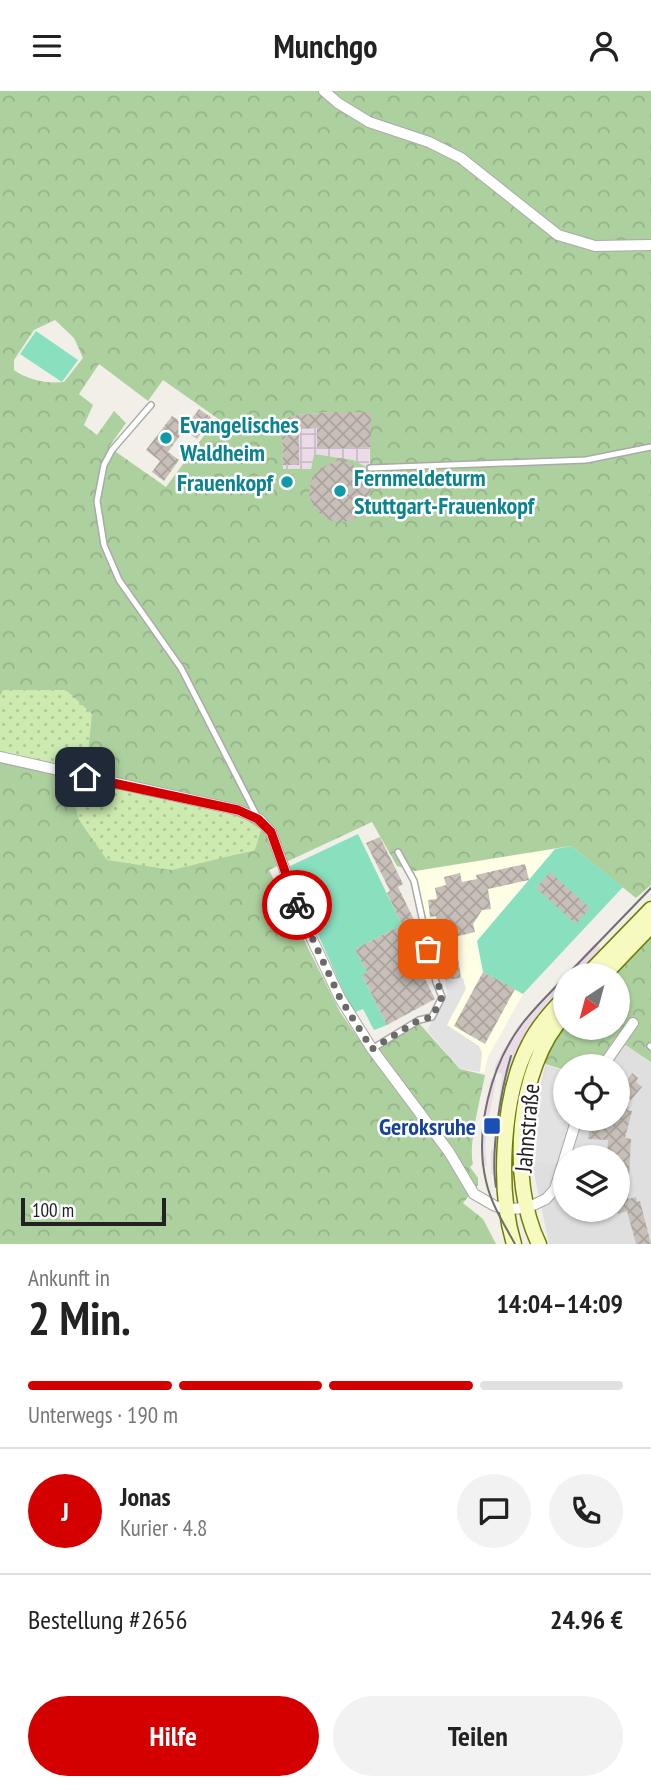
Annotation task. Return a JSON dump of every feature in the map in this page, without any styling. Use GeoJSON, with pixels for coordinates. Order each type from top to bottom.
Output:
{"type":"FeatureCollection","features":[{"type":"Feature","properties":{"kind":"main road"},"geometry":{"type":"LineString","coordinates":[[599,963],[651,909]]}},
{"type":"Feature","properties":{"kind":"main road"},"geometry":{"type":"LineString","coordinates":[[616,963],[651,926]]}},
{"type":"Feature","properties":{"kind":"main road","name":"Jahnstraße"},"geometry":{"type":"LineString","coordinates":[[514,1244],[507,1209],[507,1123],[518,1070],[538,1028],[553,1011]]}},
{"type":"Feature","properties":{"kind":"main road","name":"Jahnstraße"},"geometry":{"type":"LineString","coordinates":[[539,1244],[527,1208],[522,1154],[528,1089],[533,1066],[553,1030]]}},
{"type":"Feature","properties":{"kind":"street"},"geometry":{"type":"LineString","coordinates":[[324,91],[369,122],[429,142],[461,158],[558,235],[595,246],[651,245]]}},
{"type":"Feature","properties":{"kind":"street"},"geometry":{"type":"LineString","coordinates":[[0,757],[238,810],[258,819],[271,832],[302,918],[340,998],[372,1049],[443,1143],[470,1190],[495,1206],[507,1209],[527,1208],[542,1202],[552,1194],[573,1131]]}},
{"type":"Feature","properties":{"kind":"street"},"geometry":{"type":"LineString","coordinates":[[611,1054],[633,1023]]}},
{"type":"Feature","properties":{"kind":"lane"},"geometry":{"type":"LineString","coordinates":[[151,405],[112,450],[104,465],[97,501],[104,545],[120,580],[181,668],[258,819]]}},
{"type":"Feature","properties":{"kind":"lane"},"geometry":{"type":"LineString","coordinates":[[370,468],[586,460],[651,447]]}},
{"type":"Feature","properties":{"kind":"lane"},"geometry":{"type":"LineString","coordinates":[[372,1049],[419,1020],[432,1017],[442,997],[436,982],[414,881],[398,852]]}},
{"type":"Feature","properties":{"kind":"shaded area"},"geometry":{"type":"Polygon","coordinates":[[[371,412],[369,470],[314,454],[311,469],[283,469],[281,434],[276,436],[271,422],[297,415],[371,412]]]}},
{"type":"Feature","properties":{"kind":"shaded area"},"geometry":{"type":"Polygon","coordinates":[[[571,846],[623,887],[523,994],[488,1057],[484,1073],[460,1069],[427,1030],[447,994],[444,973],[439,974],[414,881],[415,871],[571,846]]]}},
{"type":"Feature","properties":{"kind":"shaded area"},"geometry":{"type":"Polygon","coordinates":[[[595,943],[602,950],[590,963],[576,963],[595,943]]]}},
{"type":"Feature","properties":{"kind":"shaded area"},"geometry":{"type":"Polygon","coordinates":[[[463,978],[466,989],[447,1025],[479,1046],[482,1053],[480,1072],[460,1069],[427,1030],[447,994],[445,980],[463,978]]]}},
{"type":"Feature","properties":{"kind":"shaded area"},"geometry":{"type":"Polygon","coordinates":[[[553,988],[553,1001],[518,1053],[503,1104],[498,1168],[496,1174],[491,1174],[491,1150],[502,1074],[494,1071],[518,1026],[553,988]]]}},
{"type":"Feature","properties":{"kind":"shaded area"},"geometry":{"type":"Polygon","coordinates":[[[614,1040],[618,1040],[651,1062],[651,1244],[549,1244],[532,1163],[534,1116],[545,1065],[553,1067],[553,1131],[630,1131],[630,1054],[605,1054],[614,1040]]]}},
{"type":"Feature","properties":{"kind":"shaded area"},"geometry":{"type":"Polygon","coordinates":[[[547,1068],[553,1070],[553,1131],[563,1131],[560,1145],[553,1145],[553,1164],[534,1162],[536,1116],[547,1068]]]}},
{"type":"Feature","properties":{"kind":"shaded area"},"geometry":{"type":"Polygon","coordinates":[[[491,1078],[496,1080],[487,1127],[487,1166],[481,1167],[482,1126],[491,1078]]]}},
{"type":"Feature","properties":{"kind":"green space"},"geometry":{"type":"Polygon","coordinates":[[[0,91],[651,91],[651,885],[636,898],[571,846],[415,871],[397,866],[372,822],[269,870],[340,1012],[368,1052],[418,1022],[460,1069],[485,1075],[474,1133],[473,1164],[470,1167],[478,1178],[478,1185],[463,1203],[483,1219],[496,1244],[0,1244],[0,751],[86,773],[0,696],[0,91]],[[55,320],[34,330],[14,360],[14,370],[38,381],[64,382],[83,358],[74,338],[55,320]],[[99,364],[79,394],[93,405],[84,425],[97,435],[114,411],[126,423],[109,447],[166,487],[217,418],[163,380],[148,401],[99,364]],[[370,412],[297,415],[271,422],[276,436],[282,434],[283,469],[311,469],[314,454],[353,460],[370,469],[370,412]],[[70,781],[219,858],[255,850],[222,811],[70,781]]]}},
{"type":"Feature","properties":{"kind":"green space"},"geometry":{"type":"Polygon","coordinates":[[[36,331],[78,360],[62,382],[20,354],[36,331]]]}},
{"type":"Feature","properties":{"kind":"green space"},"geometry":{"type":"Polygon","coordinates":[[[3,690],[66,690],[92,714],[86,773],[0,751],[0,696],[3,690]]]}},
{"type":"Feature","properties":{"kind":"green space"},"geometry":{"type":"Polygon","coordinates":[[[69,780],[222,811],[245,819],[261,830],[255,850],[172,870],[107,860],[79,820],[69,780]]]}},
{"type":"Feature","properties":{"kind":"green space"},"geometry":{"type":"Polygon","coordinates":[[[358,834],[402,925],[355,949],[367,972],[362,975],[387,1025],[374,1030],[363,1009],[353,1013],[288,867],[358,834]]]}},
{"type":"Feature","properties":{"kind":"green space"},"geometry":{"type":"Polygon","coordinates":[[[571,846],[623,887],[523,994],[483,972],[477,941],[555,849],[571,846]]]}},
{"type":"Feature","properties":{"kind":"green space"},"geometry":{"type":"Polygon","coordinates":[[[651,937],[651,1062],[618,1040],[630,1040],[630,963],[626,963],[651,937]]]}},
{"type":"Feature","properties":{"kind":"green space"},"geometry":{"type":"Polygon","coordinates":[[[553,1040],[614,1040],[605,1054],[553,1054],[553,1066],[545,1064],[553,1040]]]}},
{"type":"Feature","properties":{"kind":"building"},"geometry":{"type":"Polygon","coordinates":[[[199,409],[212,418],[197,439],[184,430],[199,409]]]}},
{"type":"Feature","properties":{"kind":"building"},"geometry":{"type":"Polygon","coordinates":[[[371,412],[371,447],[317,449],[317,428],[299,429],[299,465],[283,465],[282,434],[276,436],[271,422],[297,415],[371,412]]]}},
{"type":"Feature","properties":{"kind":"building","name":"Evangelisches Waldheim"},"geometry":{"type":"Polygon","coordinates":[[[172,416],[187,426],[168,452],[179,460],[164,481],[152,472],[160,461],[146,450],[172,416]]]}},
{"type":"Feature","properties":{"kind":"building","name":"Fernmeldeturm Stuttgart-Frauenkopf"},"geometry":{"type":"Polygon","coordinates":[[[341,459],[362,470],[371,489],[368,505],[362,514],[353,520],[342,522],[322,516],[312,504],[309,494],[312,478],[319,469],[341,459]]]}},
{"type":"Feature","properties":{"kind":"building"},"geometry":{"type":"Polygon","coordinates":[[[380,837],[403,884],[398,887],[420,932],[425,961],[418,965],[435,999],[387,1025],[362,975],[367,972],[355,949],[402,925],[387,893],[390,891],[366,843],[380,837]]]}},
{"type":"Feature","properties":{"kind":"building"},"geometry":{"type":"Polygon","coordinates":[[[525,864],[529,880],[488,889],[491,909],[482,910],[473,924],[475,932],[455,937],[461,978],[445,980],[436,916],[430,917],[428,900],[437,899],[435,888],[446,885],[444,877],[460,873],[462,882],[477,879],[476,875],[525,864]]]}},
{"type":"Feature","properties":{"kind":"building"},"geometry":{"type":"Polygon","coordinates":[[[550,872],[590,908],[576,924],[536,888],[550,872]]]}},
{"type":"Feature","properties":{"kind":"building"},"geometry":{"type":"Polygon","coordinates":[[[483,972],[515,989],[485,1044],[454,1026],[483,972]]]}},
{"type":"Feature","properties":{"kind":"building"},"geometry":{"type":"Polygon","coordinates":[[[632,1073],[638,1078],[636,1082],[642,1087],[631,1100],[630,1099],[632,1073]]]}},
{"type":"Feature","properties":{"kind":"building"},"geometry":{"type":"Polygon","coordinates":[[[589,1131],[627,1131],[625,1138],[631,1139],[630,1159],[630,1145],[608,1145],[608,1140],[588,1139],[589,1131]]]}},
{"type":"Feature","properties":{"kind":"building"},"geometry":{"type":"Polygon","coordinates":[[[636,1197],[637,1202],[640,1201],[651,1244],[636,1244],[630,1222],[630,1198],[636,1197]]]}},
{"type":"Feature","properties":{"kind":"tram line"},"geometry":{"type":"LineString","coordinates":[[579,963],[651,888]]}},
{"type":"Feature","properties":{"kind":"tram line"},"geometry":{"type":"LineString","coordinates":[[515,1244],[494,1206],[488,1189],[483,1161],[484,1120],[494,1078],[511,1040],[553,990]]}},
{"type":"Feature","properties":{"kind":"tram line"},"geometry":{"type":"LineString","coordinates":[[496,1187],[494,1157],[498,1121],[511,1056]]}},
{"type":"Feature","properties":{"kind":"way so far"},"geometry":{"type":"LineString","coordinates":[[297,905],[340,998],[372,1049],[419,1020],[432,1017],[442,997],[428,949]]}},
{"type":"Feature","properties":{"kind":"place","name":"Evangelisches Waldheim"},"geometry":{"type":"Point","coordinates":[166,438]}},
{"type":"Feature","properties":{"kind":"place","name":"Frauenkopf"},"geometry":{"type":"Point","coordinates":[287,482]}},
{"type":"Feature","properties":{"kind":"place","name":"Fernmeldeturm Stuttgart-Frauenkopf"},"geometry":{"type":"Point","coordinates":[340,491]}},
{"type":"Feature","properties":{"kind":"place","name":"Geroksruhe"},"geometry":{"type":"Point","coordinates":[492,1126]}},
{"type":"Feature","properties":{"kind":"route"},"geometry":{"type":"LineString","coordinates":[[85,777],[238,810],[258,819],[271,832],[297,905]]}}]}
